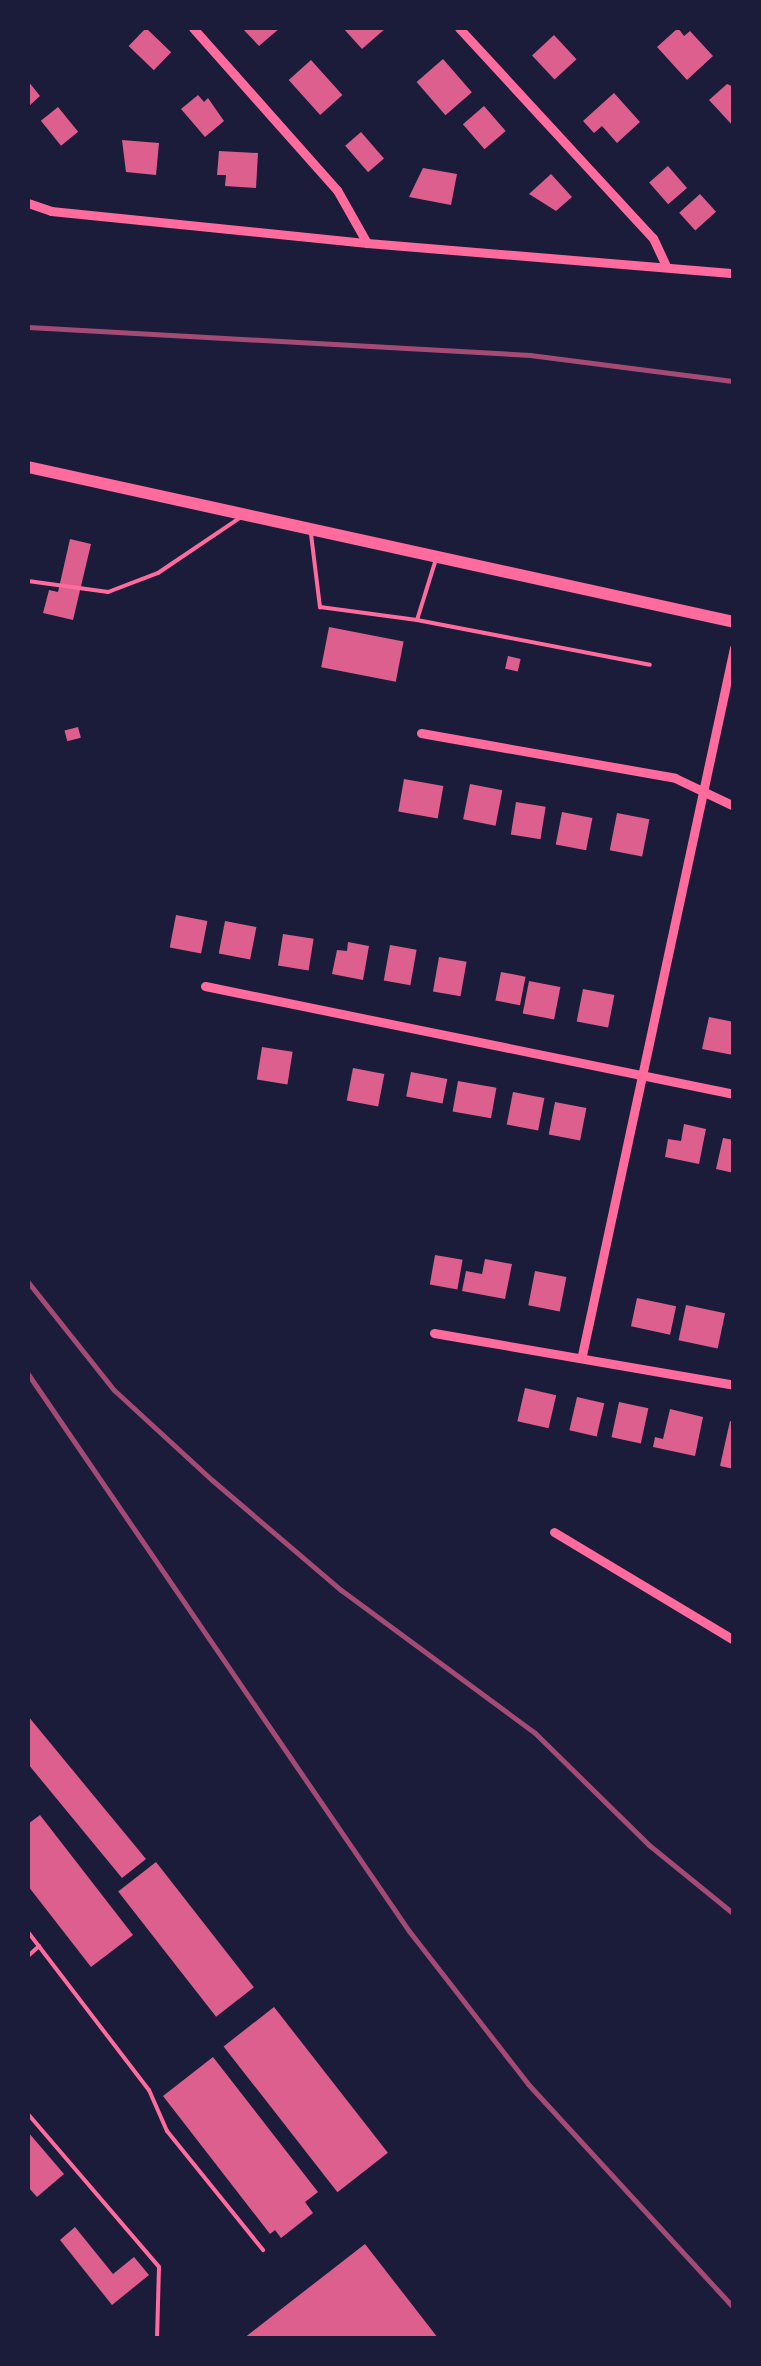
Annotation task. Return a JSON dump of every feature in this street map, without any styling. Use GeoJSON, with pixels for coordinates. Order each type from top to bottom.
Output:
{"type":"FeatureCollection","features":[{"type":"Feature","properties":{"kind":"main road"},"geometry":{"type":"LineString","coordinates":[[28,467],[311,533],[734,622]]}},
{"type":"Feature","properties":{"kind":"street"},"geometry":{"type":"LineString","coordinates":[[193,28],[336,190],[367,243]]}},
{"type":"Feature","properties":{"kind":"street"},"geometry":{"type":"LineString","coordinates":[[460,28],[652,238],[665,264]]}},
{"type":"Feature","properties":{"kind":"street"},"geometry":{"type":"LineString","coordinates":[[28,204],[51,211],[367,243],[613,266],[665,264],[734,272]]}},
{"type":"Feature","properties":{"kind":"street"},"geometry":{"type":"LineString","coordinates":[[582,1355],[734,648]]}},
{"type":"Feature","properties":{"kind":"street"},"geometry":{"type":"LineString","coordinates":[[422,733],[675,778],[734,806]]}},
{"type":"Feature","properties":{"kind":"street"},"geometry":{"type":"LineString","coordinates":[[205,986],[734,1094]]}},
{"type":"Feature","properties":{"kind":"street"},"geometry":{"type":"LineString","coordinates":[[434,1334],[582,1355],[734,1385]]}},
{"type":"Feature","properties":{"kind":"street"},"geometry":{"type":"LineString","coordinates":[[554,1532],[734,1640]]}},
{"type":"Feature","properties":{"kind":"lane"},"geometry":{"type":"LineString","coordinates":[[28,580],[108,592],[158,573],[241,517]]}},
{"type":"Feature","properties":{"kind":"lane"},"geometry":{"type":"LineString","coordinates":[[311,533],[320,607],[417,620],[650,665]]}},
{"type":"Feature","properties":{"kind":"lane"},"geometry":{"type":"LineString","coordinates":[[417,620],[436,559]]}},
{"type":"Feature","properties":{"kind":"lane"},"geometry":{"type":"LineString","coordinates":[[28,1932],[149,2090],[167,2132],[263,2250]]}},
{"type":"Feature","properties":{"kind":"lane"},"geometry":{"type":"LineString","coordinates":[[28,1956],[39,1946]]}},
{"type":"Feature","properties":{"kind":"lane"},"geometry":{"type":"LineString","coordinates":[[28,2114],[159,2267],[156,2338]]}},
{"type":"Feature","properties":{"kind":"building"},"geometry":{"type":"Polygon","coordinates":[[[146,28],[171,52],[154,70],[129,46],[146,28]]]}},
{"type":"Feature","properties":{"kind":"building"},"geometry":{"type":"Polygon","coordinates":[[[242,28],[280,28],[259,46],[242,28]]]}},
{"type":"Feature","properties":{"kind":"building"},"geometry":{"type":"Polygon","coordinates":[[[343,28],[386,28],[362,49],[343,28]]]}},
{"type":"Feature","properties":{"kind":"building"},"geometry":{"type":"Polygon","coordinates":[[[678,28],[684,36],[690,31],[713,56],[687,80],[657,47],[678,28]]]}},
{"type":"Feature","properties":{"kind":"building"},"geometry":{"type":"Polygon","coordinates":[[[554,35],[577,59],[555,80],[532,55],[554,35]]]}},
{"type":"Feature","properties":{"kind":"building"},"geometry":{"type":"Polygon","coordinates":[[[443,59],[472,92],[445,115],[417,82],[443,59]]]}},
{"type":"Feature","properties":{"kind":"building"},"geometry":{"type":"Polygon","coordinates":[[[311,60],[342,95],[320,115],[289,80],[311,60]]]}},
{"type":"Feature","properties":{"kind":"building"},"geometry":{"type":"Polygon","coordinates":[[[28,81],[40,96],[28,107],[28,81]]]}},
{"type":"Feature","properties":{"kind":"building"},"geometry":{"type":"Polygon","coordinates":[[[727,84],[734,87],[734,127],[709,100],[727,84]]]}},
{"type":"Feature","properties":{"kind":"building"},"geometry":{"type":"Polygon","coordinates":[[[614,93],[640,122],[617,143],[602,126],[594,133],[583,121],[614,93]]]}},
{"type":"Feature","properties":{"kind":"building"},"geometry":{"type":"Polygon","coordinates":[[[198,95],[204,102],[208,98],[224,121],[205,137],[181,109],[198,95]]]}},
{"type":"Feature","properties":{"kind":"building"},"geometry":{"type":"Polygon","coordinates":[[[484,106],[506,131],[485,149],[463,124],[484,106]]]}},
{"type":"Feature","properties":{"kind":"building"},"geometry":{"type":"Polygon","coordinates":[[[58,107],[78,132],[61,146],[41,121],[58,107]]]}},
{"type":"Feature","properties":{"kind":"building"},"geometry":{"type":"Polygon","coordinates":[[[361,132],[384,158],[368,172],[345,146],[361,132]]]}},
{"type":"Feature","properties":{"kind":"building"},"geometry":{"type":"Polygon","coordinates":[[[122,140],[159,143],[156,175],[126,172],[122,140]]]}},
{"type":"Feature","properties":{"kind":"building"},"geometry":{"type":"Polygon","coordinates":[[[219,151],[258,153],[256,188],[225,186],[226,175],[217,175],[219,151]]]}},
{"type":"Feature","properties":{"kind":"building"},"geometry":{"type":"Polygon","coordinates":[[[668,166],[687,188],[668,204],[649,182],[668,166]]]}},
{"type":"Feature","properties":{"kind":"building"},"geometry":{"type":"Polygon","coordinates":[[[423,168],[457,174],[451,205],[409,197],[423,168]]]}},
{"type":"Feature","properties":{"kind":"building"},"geometry":{"type":"Polygon","coordinates":[[[551,174],[572,197],[556,211],[529,194],[551,174]]]}},
{"type":"Feature","properties":{"kind":"building"},"geometry":{"type":"Polygon","coordinates":[[[700,194],[716,212],[695,231],[679,213],[700,194]]]}},
{"type":"Feature","properties":{"kind":"building"},"geometry":{"type":"Polygon","coordinates":[[[70,539],[91,544],[73,620],[43,613],[49,590],[58,592],[70,539]]]}},
{"type":"Feature","properties":{"kind":"building"},"geometry":{"type":"Polygon","coordinates":[[[329,627],[404,642],[396,682],[321,667],[329,627]]]}},
{"type":"Feature","properties":{"kind":"building"},"geometry":{"type":"Polygon","coordinates":[[[508,656],[521,659],[518,672],[505,669],[508,656]]]}},
{"type":"Feature","properties":{"kind":"building"},"geometry":{"type":"Polygon","coordinates":[[[78,727],[81,738],[67,741],[64,731],[78,727]]]}},
{"type":"Feature","properties":{"kind":"building"},"geometry":{"type":"Polygon","coordinates":[[[404,779],[443,786],[438,818],[398,811],[404,779]]]}},
{"type":"Feature","properties":{"kind":"building"},"geometry":{"type":"Polygon","coordinates":[[[470,784],[502,790],[496,826],[463,819],[470,784]]]}},
{"type":"Feature","properties":{"kind":"building"},"geometry":{"type":"Polygon","coordinates":[[[516,802],[546,807],[540,839],[511,835],[516,802]]]}},
{"type":"Feature","properties":{"kind":"building"},"geometry":{"type":"Polygon","coordinates":[[[562,812],[592,818],[586,850],[556,844],[562,812]]]}},
{"type":"Feature","properties":{"kind":"building"},"geometry":{"type":"Polygon","coordinates":[[[617,813],[649,819],[642,857],[610,850],[617,813]]]}},
{"type":"Feature","properties":{"kind":"building"},"geometry":{"type":"Polygon","coordinates":[[[176,915],[207,921],[201,953],[170,947],[176,915]]]}},
{"type":"Feature","properties":{"kind":"building"},"geometry":{"type":"Polygon","coordinates":[[[225,921],[256,927],[250,959],[219,953],[225,921]]]}},
{"type":"Feature","properties":{"kind":"building"},"geometry":{"type":"Polygon","coordinates":[[[283,934],[314,939],[309,970],[278,966],[283,934]]]}},
{"type":"Feature","properties":{"kind":"building"},"geometry":{"type":"Polygon","coordinates":[[[348,942],[369,946],[363,980],[332,974],[337,950],[347,951],[348,942]]]}},
{"type":"Feature","properties":{"kind":"building"},"geometry":{"type":"Polygon","coordinates":[[[390,945],[417,950],[410,985],[384,980],[390,945]]]}},
{"type":"Feature","properties":{"kind":"building"},"geometry":{"type":"Polygon","coordinates":[[[439,957],[467,962],[460,996],[433,991],[439,957]]]}},
{"type":"Feature","properties":{"kind":"building"},"geometry":{"type":"Polygon","coordinates":[[[501,972],[526,977],[520,1005],[495,1000],[501,972]]]}},
{"type":"Feature","properties":{"kind":"building"},"geometry":{"type":"Polygon","coordinates":[[[529,981],[560,987],[554,1019],[523,1013],[529,981]]]}},
{"type":"Feature","properties":{"kind":"building"},"geometry":{"type":"Polygon","coordinates":[[[583,989],[614,995],[608,1027],[577,1021],[583,989]]]}},
{"type":"Feature","properties":{"kind":"building"},"geometry":{"type":"Polygon","coordinates":[[[709,1017],[734,1022],[733,1055],[702,1049],[709,1017]]]}},
{"type":"Feature","properties":{"kind":"building"},"geometry":{"type":"Polygon","coordinates":[[[262,1047],[293,1052],[287,1084],[257,1080],[262,1047]]]}},
{"type":"Feature","properties":{"kind":"building"},"geometry":{"type":"Polygon","coordinates":[[[353,1068],[384,1074],[378,1106],[347,1100],[353,1068]]]}},
{"type":"Feature","properties":{"kind":"building"},"geometry":{"type":"Polygon","coordinates":[[[411,1072],[447,1079],[443,1104],[406,1097],[411,1072]]]}},
{"type":"Feature","properties":{"kind":"building"},"geometry":{"type":"Polygon","coordinates":[[[458,1081],[496,1088],[491,1118],[453,1112],[458,1081]]]}},
{"type":"Feature","properties":{"kind":"building"},"geometry":{"type":"Polygon","coordinates":[[[513,1092],[544,1098],[538,1130],[507,1124],[513,1092]]]}},
{"type":"Feature","properties":{"kind":"building"},"geometry":{"type":"Polygon","coordinates":[[[555,1102],[586,1108],[580,1140],[549,1134],[555,1102]]]}},
{"type":"Feature","properties":{"kind":"building"},"geometry":{"type":"Polygon","coordinates":[[[684,1124],[706,1129],[699,1164],[665,1157],[668,1139],[681,1141],[684,1124]]]}},
{"type":"Feature","properties":{"kind":"building"},"geometry":{"type":"Polygon","coordinates":[[[723,1138],[734,1140],[734,1173],[716,1169],[723,1138]]]}},
{"type":"Feature","properties":{"kind":"building"},"geometry":{"type":"Polygon","coordinates":[[[435,1255],[463,1260],[457,1289],[430,1285],[435,1255]]]}},
{"type":"Feature","properties":{"kind":"building"},"geometry":{"type":"Polygon","coordinates":[[[485,1259],[512,1264],[505,1299],[462,1291],[466,1271],[482,1274],[485,1259]]]}},
{"type":"Feature","properties":{"kind":"building"},"geometry":{"type":"Polygon","coordinates":[[[535,1271],[566,1277],[560,1311],[528,1305],[535,1271]]]}},
{"type":"Feature","properties":{"kind":"building"},"geometry":{"type":"Polygon","coordinates":[[[637,1298],[676,1306],[670,1335],[631,1326],[637,1298]]]}},
{"type":"Feature","properties":{"kind":"building"},"geometry":{"type":"Polygon","coordinates":[[[686,1305],[725,1313],[718,1349],[679,1340],[686,1305]]]}},
{"type":"Feature","properties":{"kind":"building"},"geometry":{"type":"Polygon","coordinates":[[[525,1388],[556,1395],[549,1428],[517,1421],[525,1388]]]}},
{"type":"Feature","properties":{"kind":"building"},"geometry":{"type":"Polygon","coordinates":[[[577,1397],[604,1403],[597,1436],[569,1430],[577,1397]]]}},
{"type":"Feature","properties":{"kind":"building"},"geometry":{"type":"Polygon","coordinates":[[[619,1402],[648,1408],[641,1443],[612,1437],[619,1402]]]}},
{"type":"Feature","properties":{"kind":"building"},"geometry":{"type":"Polygon","coordinates":[[[670,1409],[703,1417],[695,1456],[653,1447],[655,1437],[663,1439],[670,1409]]]}},
{"type":"Feature","properties":{"kind":"building"},"geometry":{"type":"Polygon","coordinates":[[[730,1421],[734,1422],[734,1469],[720,1466],[730,1421]]]}},
{"type":"Feature","properties":{"kind":"building"},"geometry":{"type":"Polygon","coordinates":[[[28,1716],[146,1859],[122,1878],[28,1764],[28,1716]]]}},
{"type":"Feature","properties":{"kind":"building"},"geometry":{"type":"Polygon","coordinates":[[[40,1815],[133,1935],[91,1967],[28,1886],[28,1824],[40,1815]]]}},
{"type":"Feature","properties":{"kind":"building"},"geometry":{"type":"Polygon","coordinates":[[[156,1862],[254,1987],[216,2017],[118,1892],[156,1862]]]}},
{"type":"Feature","properties":{"kind":"building"},"geometry":{"type":"Polygon","coordinates":[[[274,2007],[388,2153],[337,2192],[224,2046],[274,2007]]]}},
{"type":"Feature","properties":{"kind":"building"},"geometry":{"type":"Polygon","coordinates":[[[213,2057],[318,2192],[305,2202],[313,2213],[281,2238],[275,2230],[270,2234],[163,2096],[213,2057]]]}},
{"type":"Feature","properties":{"kind":"building"},"geometry":{"type":"Polygon","coordinates":[[[28,2132],[64,2174],[37,2197],[28,2187],[28,2132]]]}},
{"type":"Feature","properties":{"kind":"building"},"geometry":{"type":"Polygon","coordinates":[[[75,2227],[113,2274],[134,2257],[149,2275],[112,2305],[60,2240],[75,2227]]]}},
{"type":"Feature","properties":{"kind":"building"},"geometry":{"type":"Polygon","coordinates":[[[365,2244],[438,2338],[244,2338],[365,2244]]]}},
{"type":"Feature","properties":{"kind":"railway"},"geometry":{"type":"LineString","coordinates":[[28,327],[530,355],[734,381]]}},
{"type":"Feature","properties":{"kind":"railway"},"geometry":{"type":"LineString","coordinates":[[28,1282],[114,1390],[212,1480],[341,1590],[535,1733],[649,1845],[734,1914]]}},
{"type":"Feature","properties":{"kind":"railway"},"geometry":{"type":"LineString","coordinates":[[28,1374],[409,1931],[528,2084],[734,2308]]}}]}
